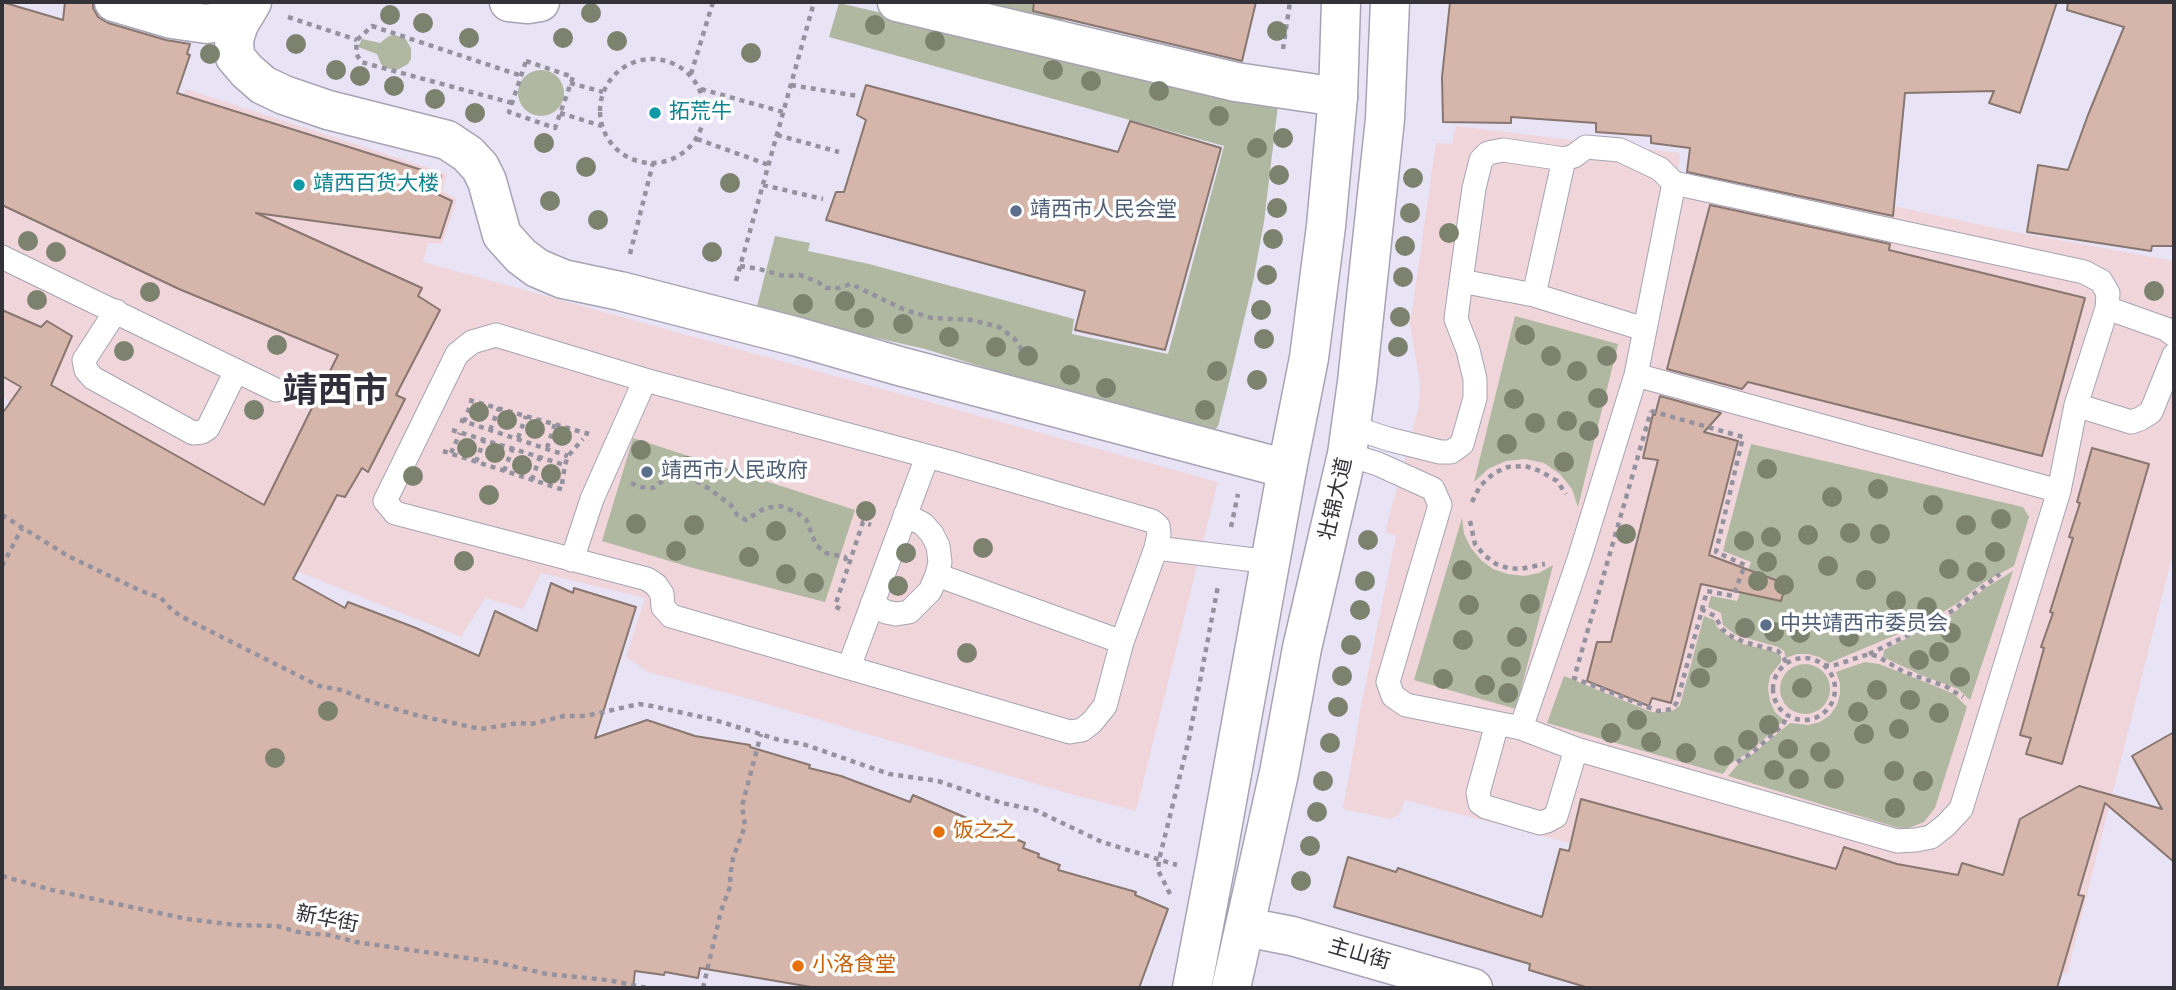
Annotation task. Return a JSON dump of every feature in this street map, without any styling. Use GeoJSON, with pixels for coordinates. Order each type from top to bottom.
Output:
{"type":"FeatureCollection","features":[{"type":"Feature","properties":{"kind":"street"},"geometry":{"type":"LineString","coordinates":[[114,2],[172,19],[207,24],[246,12]]}},
{"type":"Feature","properties":{"kind":"street"},"geometry":{"type":"LineString","coordinates":[[509,2],[528,5],[540,2]]}},
{"type":"Feature","properties":{"kind":"street"},"geometry":{"type":"LineString","coordinates":[[897,2],[1236,82],[1338,97]]}},
{"type":"Feature","properties":{"kind":"street"},"geometry":{"type":"LineString","coordinates":[[1192,988],[1286,469],[1309,358],[1326,226],[1338,97],[1340,2]]}},
{"type":"Feature","properties":{"kind":"street","name":"壮锦大道"},"geometry":{"type":"LineString","coordinates":[[1231,988],[1279,773],[1302,648],[1349,440],[1385,120],[1390,2]]}},
{"type":"Feature","properties":{"kind":"street"},"geometry":{"type":"LineString","coordinates":[[246,12],[234,39],[235,57],[247,71],[264,85],[284,95],[328,110],[447,140],[468,154],[480,167],[487,181],[502,235],[521,256],[537,268],[563,279],[798,337],[1286,469]]}},
{"type":"Feature","properties":{"kind":"street","name":"主山街"},"geometry":{"type":"LineString","coordinates":[[1244,927],[1292,936],[1473,988]]}},
{"type":"Feature","properties":{"kind":"lane"},"geometry":{"type":"LineString","coordinates":[[1586,147],[1620,150],[1660,169],[1674,183],[2084,272],[2101,281],[2108,293],[2107,308],[2076,405],[2059,491],[1961,809],[1931,837],[1897,841],[1576,749],[1521,728],[1406,705],[1393,696],[1388,682],[1440,505],[1433,489],[1378,464],[1349,440],[1388,439],[1440,452],[1451,452],[1462,444],[1475,398],[1475,379],[1456,319],[1461,281],[1480,159],[1488,153],[1503,150],[1564,159],[1574,156],[1586,147]]}},
{"type":"Feature","properties":{"kind":"lane"},"geometry":{"type":"LineString","coordinates":[[1535,295],[1564,159]]}},
{"type":"Feature","properties":{"kind":"lane"},"geometry":{"type":"LineString","coordinates":[[1521,728],[1579,559],[1636,375],[1674,183]]}},
{"type":"Feature","properties":{"kind":"lane"},"geometry":{"type":"LineString","coordinates":[[2,257],[276,390]]}},
{"type":"Feature","properties":{"kind":"lane"},"geometry":{"type":"LineString","coordinates":[[1461,281],[1535,295],[1644,329]]}},
{"type":"Feature","properties":{"kind":"lane"},"geometry":{"type":"LineString","coordinates":[[2107,308],[2166,329],[2174,335]]}},
{"type":"Feature","properties":{"kind":"lane"},"geometry":{"type":"LineString","coordinates":[[116,311],[84,360],[86,370],[93,378],[193,433],[208,428],[236,371]]}},
{"type":"Feature","properties":{"kind":"lane"},"geometry":{"type":"LineString","coordinates":[[496,335],[645,380],[1152,521],[1158,526],[1156,548],[1122,642],[1105,706],[1082,730],[1070,732],[671,617],[663,607],[662,594],[656,585],[647,579],[395,513],[385,501],[457,354],[472,342],[496,335]]}},
{"type":"Feature","properties":{"kind":"lane"},"geometry":{"type":"LineString","coordinates":[[2076,405],[2132,422],[2140,419],[2151,412],[2174,355]]}},
{"type":"Feature","properties":{"kind":"lane"},"geometry":{"type":"LineString","coordinates":[[1636,375],[2059,491]]}},
{"type":"Feature","properties":{"kind":"lane"},"geometry":{"type":"LineString","coordinates":[[572,560],[592,499],[645,380]]}},
{"type":"Feature","properties":{"kind":"lane"},"geometry":{"type":"LineString","coordinates":[[849,667],[927,457]]}},
{"type":"Feature","properties":{"kind":"lane"},"geometry":{"type":"LineString","coordinates":[[872,604],[886,612],[909,612],[930,591],[937,575],[940,562],[938,546],[932,534],[923,524],[905,515]]}},
{"type":"Feature","properties":{"kind":"lane"},"geometry":{"type":"LineString","coordinates":[[1156,548],[1271,562]]}},
{"type":"Feature","properties":{"kind":"lane"},"geometry":{"type":"LineString","coordinates":[[937,575],[1122,642]]}},
{"type":"Feature","properties":{"kind":"lane"},"geometry":{"type":"LineString","coordinates":[[1497,724],[1478,793],[1480,803],[1486,807],[1540,822],[1556,816],[1576,749]]}},
{"type":"Feature","properties":{"kind":"path"},"geometry":{"type":"LineString","coordinates":[[691,74],[713,2]]}},
{"type":"Feature","properties":{"kind":"path"},"geometry":{"type":"LineString","coordinates":[[725,319],[814,2]]}},
{"type":"Feature","properties":{"kind":"path"},"geometry":{"type":"LineString","coordinates":[[246,12],[281,15],[357,40]]}},
{"type":"Feature","properties":{"kind":"path"},"geometry":{"type":"LineString","coordinates":[[512,103],[361,62],[356,52],[357,40],[372,26],[522,76]]}},
{"type":"Feature","properties":{"kind":"path"},"geometry":{"type":"LineString","coordinates":[[660,58],[677,64],[691,74],[701,89],[705,107],[703,124],[696,139],[685,152],[670,160],[653,163],[637,161],[621,153],[609,141],[602,126],[600,109],[603,92],[612,77],[626,65],[642,59],[660,58]]}},
{"type":"Feature","properties":{"kind":"path"},"geometry":{"type":"LineString","coordinates":[[526,61],[573,77],[570,83],[555,128],[509,112],[526,61]]}},
{"type":"Feature","properties":{"kind":"path"},"geometry":{"type":"LineString","coordinates":[[570,83],[603,92]]}},
{"type":"Feature","properties":{"kind":"path"},"geometry":{"type":"LineString","coordinates":[[791,85],[858,96]]}},
{"type":"Feature","properties":{"kind":"path"},"geometry":{"type":"LineString","coordinates":[[701,89],[783,112]]}},
{"type":"Feature","properties":{"kind":"path"},"geometry":{"type":"LineString","coordinates":[[560,113],[602,126]]}},
{"type":"Feature","properties":{"kind":"path"},"geometry":{"type":"LineString","coordinates":[[777,135],[839,152]]}},
{"type":"Feature","properties":{"kind":"path"},"geometry":{"type":"LineString","coordinates":[[696,139],[769,165]]}},
{"type":"Feature","properties":{"kind":"path"},"geometry":{"type":"LineString","coordinates":[[620,291],[653,163]]}},
{"type":"Feature","properties":{"kind":"path"},"geometry":{"type":"LineString","coordinates":[[764,185],[823,199]]}},
{"type":"Feature","properties":{"kind":"path"},"geometry":{"type":"LineString","coordinates":[[740,266],[784,276],[800,275],[826,288],[851,284],[905,310],[932,318],[971,320],[999,327],[1014,338],[1022,350],[1024,373],[1021,398]]}},
{"type":"Feature","properties":{"kind":"path"},"geometry":{"type":"LineString","coordinates":[[464,422],[472,401]]}},
{"type":"Feature","properties":{"kind":"path"},"geometry":{"type":"LineString","coordinates":[[427,416],[472,401],[588,433],[615,445]]}},
{"type":"Feature","properties":{"kind":"path"},"geometry":{"type":"LineString","coordinates":[[490,430],[499,408]]}},
{"type":"Feature","properties":{"kind":"path"},"geometry":{"type":"LineString","coordinates":[[1651,411],[1743,437],[1716,552],[1745,565],[1733,596],[1707,591],[1701,609],[1677,702],[1672,709],[1658,711],[1574,678],[1651,411]]}},
{"type":"Feature","properties":{"kind":"path"},"geometry":{"type":"LineString","coordinates":[[427,416],[464,422],[568,456]]}},
{"type":"Feature","properties":{"kind":"path"},"geometry":{"type":"LineString","coordinates":[[427,416],[460,433],[565,465]]}},
{"type":"Feature","properties":{"kind":"path"},"geometry":{"type":"LineString","coordinates":[[427,416],[452,453],[592,499]]}},
{"type":"Feature","properties":{"kind":"path"},"geometry":{"type":"LineString","coordinates":[[518,438],[526,416]]}},
{"type":"Feature","properties":{"kind":"path"},"geometry":{"type":"LineString","coordinates":[[547,448],[555,424]]}},
{"type":"Feature","properties":{"kind":"path"},"geometry":{"type":"LineString","coordinates":[[452,453],[460,433]]}},
{"type":"Feature","properties":{"kind":"path"},"geometry":{"type":"LineString","coordinates":[[561,489],[568,456],[588,433]]}},
{"type":"Feature","properties":{"kind":"path"},"geometry":{"type":"LineString","coordinates":[[477,462],[484,440]]}},
{"type":"Feature","properties":{"kind":"path"},"geometry":{"type":"LineString","coordinates":[[505,471],[513,448]]}},
{"type":"Feature","properties":{"kind":"path"},"geometry":{"type":"LineString","coordinates":[[532,480],[540,456]]}},
{"type":"Feature","properties":{"kind":"path"},"geometry":{"type":"LineString","coordinates":[[1579,559],[1559,552],[1550,562],[1537,567],[1520,569],[1496,564],[1475,544],[1469,514],[1472,502],[1480,486],[1494,472],[1508,467],[1525,466],[1557,481],[1568,496],[1574,519],[1590,522]]}},
{"type":"Feature","properties":{"kind":"path"},"geometry":{"type":"LineString","coordinates":[[604,473],[641,487],[653,488],[664,480],[677,477],[693,480],[731,505],[737,515],[746,520],[765,508],[780,506],[794,511],[806,519],[816,545],[826,553],[845,557],[848,565]]}},
{"type":"Feature","properties":{"kind":"path"},"geometry":{"type":"LineString","coordinates":[[1169,817],[1189,739],[1239,490]]}},
{"type":"Feature","properties":{"kind":"path"},"geometry":{"type":"LineString","coordinates":[[2,515],[68,556],[161,598],[173,611],[188,620],[319,686],[341,690],[416,715],[481,729],[519,723],[531,724],[564,716],[586,716],[639,704],[715,720],[803,744],[889,774],[938,781],[1002,803],[1035,810],[1102,842],[1159,860],[1182,866],[1204,867],[1216,862]]}},
{"type":"Feature","properties":{"kind":"path"},"geometry":{"type":"LineString","coordinates":[[2,566],[22,528]]}},
{"type":"Feature","properties":{"kind":"path"},"geometry":{"type":"LineString","coordinates":[[1824,665],[1830,672],[1835,691],[1826,710],[1808,720],[1797,719],[1780,709],[1773,689],[1774,678],[1787,663],[1806,657],[1832,666],[1869,654],[1952,611],[2006,571],[2023,567],[2035,569]]}},
{"type":"Feature","properties":{"kind":"path"},"geometry":{"type":"LineString","coordinates":[[1701,609],[1715,616],[1722,629],[1731,636],[1779,651],[1787,663]]}},
{"type":"Feature","properties":{"kind":"path"},"geometry":{"type":"LineString","coordinates":[[1869,654],[1904,672],[1945,686],[1979,709],[1990,713]]}},
{"type":"Feature","properties":{"kind":"path"},"geometry":{"type":"LineString","coordinates":[[1713,788],[1732,766],[1752,753],[1782,726],[1788,715]]}},
{"type":"Feature","properties":{"kind":"path"},"geometry":{"type":"LineString","coordinates":[[703,988],[721,911],[731,884],[733,858],[745,826],[742,806],[761,734]]}},
{"type":"Feature","properties":{"kind":"path","name":"新华街"},"geometry":{"type":"LineString","coordinates":[[2,876],[52,890],[187,919],[236,925],[277,926],[302,933],[329,935],[396,949],[494,962],[547,974],[608,980],[647,988]]}},
{"type":"Feature","properties":{"kind":"shaded area","name":"靖西市人民政府"},"geometry":{"type":"Polygon","coordinates":[[[186,89],[447,174],[442,191],[457,199],[442,244],[428,243],[423,262],[1218,482],[1136,811],[648,672],[626,657],[645,598],[541,573],[523,609],[485,598],[461,637],[304,574],[39,425],[2,396],[2,118],[31,130],[149,192],[186,89]]]}},
{"type":"Feature","properties":{"kind":"shaded area","name":"中共靖西市委员会"},"geometry":{"type":"Polygon","coordinates":[[[1456,126],[1680,153],[1678,178],[1898,207],[2009,231],[2174,261],[2174,549],[2067,974],[1405,800],[1399,815],[1390,819],[1343,809],[1396,536],[1385,532],[1419,406],[1420,382],[1410,325],[1436,143],[1452,144],[1456,126]]]}},
{"type":"Feature","properties":{"kind":"green space"},"geometry":{"type":"Polygon","coordinates":[[[958,2],[1068,2],[1062,25],[958,2]]]}},
{"type":"Feature","properties":{"kind":"green space"},"geometry":{"type":"Polygon","coordinates":[[[839,3],[1278,105],[1264,222],[1253,282],[1218,426],[1213,433],[1037,384],[925,349],[837,329],[757,306],[775,236],[810,243],[808,251],[869,264],[1074,319],[1072,334],[1168,354],[1224,146],[829,37],[839,3]]]}},
{"type":"Feature","properties":{"kind":"green space"},"geometry":{"type":"Polygon","coordinates":[[[394,35],[405,38],[411,48],[408,64],[397,70],[386,68],[377,54],[358,47],[362,39],[380,43],[394,35]]]}},
{"type":"Feature","properties":{"kind":"green space"},"geometry":{"type":"Polygon","coordinates":[[[541,70],[557,77],[564,93],[557,109],[541,116],[525,109],[518,93],[525,77],[541,70]]]}},
{"type":"Feature","properties":{"kind":"green space"},"geometry":{"type":"Polygon","coordinates":[[[1515,316],[1618,344],[1578,507],[1572,489],[1560,474],[1544,463],[1525,459],[1506,461],[1488,469],[1474,482],[1515,316]]]}},
{"type":"Feature","properties":{"kind":"green space"},"geometry":{"type":"Polygon","coordinates":[[[633,438],[855,510],[825,602],[602,541],[633,438]]]}},
{"type":"Feature","properties":{"kind":"green space"},"geometry":{"type":"Polygon","coordinates":[[[1751,444],[2023,507],[2029,517],[2014,566],[1984,582],[1929,621],[1829,663],[1808,654],[1786,658],[1784,651],[1778,647],[1736,635],[1723,625],[1721,613],[1708,607],[1711,596],[1737,601],[1751,562],[1723,551],[1751,444]]]}},
{"type":"Feature","properties":{"kind":"green space"},"geometry":{"type":"Polygon","coordinates":[[[1462,518],[1464,534],[1471,548],[1493,569],[1524,576],[1539,573],[1553,565],[1516,709],[1414,680],[1462,518]]]}},
{"type":"Feature","properties":{"kind":"green space"},"geometry":{"type":"Polygon","coordinates":[[[2013,571],[1970,700],[1958,689],[1883,657],[1884,650],[1947,618],[2013,571]]]}},
{"type":"Feature","properties":{"kind":"green space"},"geometry":{"type":"Polygon","coordinates":[[[1704,616],[1714,620],[1725,634],[1743,644],[1781,656],[1781,662],[1770,676],[1768,688],[1775,712],[1784,720],[1752,750],[1730,764],[1723,774],[1547,723],[1564,676],[1649,711],[1657,713],[1674,710],[1680,705],[1704,616]]]}},
{"type":"Feature","properties":{"kind":"green space"},"geometry":{"type":"Polygon","coordinates":[[[1865,662],[1879,664],[1954,694],[1967,707],[1935,808],[1924,822],[1909,828],[1899,828],[1728,776],[1741,761],[1790,723],[1808,725],[1820,722],[1830,715],[1840,694],[1836,672],[1865,662]]]}},
{"type":"Feature","properties":{"kind":"green space"},"geometry":{"type":"Polygon","coordinates":[[[1805,664],[1823,671],[1830,689],[1823,707],[1805,714],[1787,707],[1780,689],[1787,671],[1805,664]]]}},
{"type":"Feature","properties":{"kind":"building"},"geometry":{"type":"Polygon","coordinates":[[[2,2],[63,20],[65,2],[93,2],[98,17],[108,23],[190,44],[187,54],[190,55],[177,93],[441,176],[435,193],[452,201],[440,238],[256,213],[422,288],[418,296],[440,310],[396,395],[405,399],[368,472],[362,468],[345,497],[337,495],[293,579],[345,608],[348,602],[479,656],[495,611],[537,631],[551,583],[573,593],[574,588],[636,607],[595,738],[647,720],[695,736],[750,745],[910,802],[913,795],[1025,843],[1023,848],[1060,865],[1058,870],[1136,892],[1135,895],[1168,909],[1139,988],[817,988],[700,968],[698,978],[665,972],[664,975],[635,971],[633,988],[2,988],[2,414],[21,387],[2,376],[2,310],[41,327],[47,321],[72,336],[51,385],[264,505],[338,355],[179,289],[2,205],[2,2]]]}},
{"type":"Feature","properties":{"kind":"building"},"geometry":{"type":"Polygon","coordinates":[[[1034,2],[1256,2],[1242,61],[1033,11],[1034,2]]]}},
{"type":"Feature","properties":{"kind":"building"},"geometry":{"type":"Polygon","coordinates":[[[1450,2],[2057,2],[2020,113],[1989,103],[1994,91],[1905,93],[1893,216],[1687,172],[1690,148],[1651,143],[1651,136],[1596,132],[1596,123],[1511,117],[1511,123],[1443,122],[1442,77],[1450,2]]]}},
{"type":"Feature","properties":{"kind":"building"},"geometry":{"type":"Polygon","coordinates":[[[2068,2],[2174,2],[2174,246],[2152,246],[2151,251],[2027,232],[2038,165],[2068,170],[2124,27],[2067,10],[2068,2]]]}},
{"type":"Feature","properties":{"kind":"building","name":"靖西市人民会堂"},"geometry":{"type":"Polygon","coordinates":[[[866,85],[1118,152],[1130,121],[1221,148],[1165,350],[1075,330],[1085,291],[826,220],[836,192],[844,192],[866,120],[857,115],[866,85]]]}},
{"type":"Feature","properties":{"kind":"building"},"geometry":{"type":"Polygon","coordinates":[[[1710,205],[1890,244],[1889,250],[2085,298],[2042,456],[1748,382],[1742,389],[1667,369],[1710,205]]]}},
{"type":"Feature","properties":{"kind":"building"},"geometry":{"type":"Polygon","coordinates":[[[1660,396],[1721,413],[1704,432],[1738,441],[1709,555],[1786,584],[1781,601],[1701,584],[1671,703],[1652,698],[1649,706],[1587,681],[1597,642],[1611,642],[1658,460],[1643,458],[1660,396]]]}},
{"type":"Feature","properties":{"kind":"building"},"geometry":{"type":"Polygon","coordinates":[[[2092,448],[2149,464],[2062,764],[2026,754],[2031,738],[2020,735],[2044,648],[2041,647],[2053,613],[2050,612],[2073,538],[2069,537],[2080,503],[2077,502],[2092,448]]]}},
{"type":"Feature","properties":{"kind":"building"},"geometry":{"type":"Polygon","coordinates":[[[2174,732],[2174,862],[2105,803],[2078,895],[2084,896],[2057,988],[1589,988],[1529,970],[1530,964],[1334,907],[1348,857],[1396,872],[1398,868],[1542,917],[1560,849],[1569,851],[1581,799],[1836,869],[1844,847],[1897,864],[1958,875],[1962,863],[2003,875],[2020,819],[2079,786],[2162,809],[2132,756],[2174,732]]]}},
{"type":"Feature","properties":{"kind":"place","name":"拓荒牛"},"geometry":{"type":"Point","coordinates":[655,113]}},
{"type":"Feature","properties":{"kind":"place","name":"靖西百货大楼"},"geometry":{"type":"Point","coordinates":[299,185]}},
{"type":"Feature","properties":{"kind":"place","name":"靖西市人民会堂"},"geometry":{"type":"Point","coordinates":[1016,211]}},
{"type":"Feature","properties":{"kind":"place","name":"靖西市人民政府"},"geometry":{"type":"Point","coordinates":[647,472]}},
{"type":"Feature","properties":{"kind":"place","name":"中共靖西市委员会"},"geometry":{"type":"Point","coordinates":[1766,625]}},
{"type":"Feature","properties":{"kind":"place","name":"饭之之"},"geometry":{"type":"Point","coordinates":[939,832]}},
{"type":"Feature","properties":{"kind":"place","name":"小洛食堂"},"geometry":{"type":"Point","coordinates":[798,966]}},
{"type":"Feature","properties":{"kind":"district","name":"靖西市"},"geometry":{"type":"Point","coordinates":[335,393]}}]}
